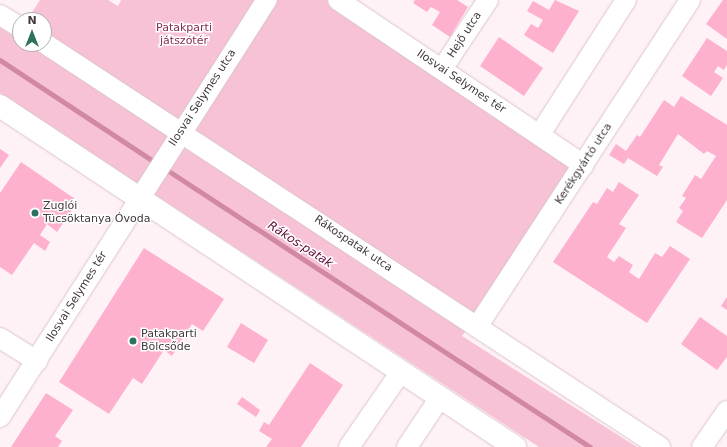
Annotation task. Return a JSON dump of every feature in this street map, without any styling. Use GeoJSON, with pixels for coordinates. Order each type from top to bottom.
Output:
{"type":"FeatureCollection","features":[{"type":"Feature","properties":{"kind":"street","name":"Ilosvai Selymes utca"},"geometry":{"type":"LineString","coordinates":[[144,191],[267,0]]}},
{"type":"Feature","properties":{"kind":"street","name":"Ilosvai Selymes tér"},"geometry":{"type":"LineString","coordinates":[[338,0],[540,134],[584,165]]}},
{"type":"Feature","properties":{"kind":"street","name":"Hejő utca"},"geometry":{"type":"LineString","coordinates":[[442,69],[488,0]]}},
{"type":"Feature","properties":{"kind":"street"},"geometry":{"type":"LineString","coordinates":[[540,134],[626,0]]}},
{"type":"Feature","properties":{"kind":"street","name":"Kerékgyártó utca"},"geometry":{"type":"LineString","coordinates":[[477,327],[584,165],[690,0]]}},
{"type":"Feature","properties":{"kind":"street"},"geometry":{"type":"LineString","coordinates":[[0,15],[12,22]]}},
{"type":"Feature","properties":{"kind":"street","name":"Rákospatak utca"},"geometry":{"type":"LineString","coordinates":[[52,49],[179,136],[477,327],[660,447]]}},
{"type":"Feature","properties":{"kind":"street"},"geometry":{"type":"LineString","coordinates":[[0,106],[144,191],[400,373],[515,447]]}},
{"type":"Feature","properties":{"kind":"street","name":"Ilosvai Selymes tér"},"geometry":{"type":"LineString","coordinates":[[36,361],[144,191]]}},
{"type":"Feature","properties":{"kind":"street"},"geometry":{"type":"LineString","coordinates":[[0,338],[36,361],[0,417]]}},
{"type":"Feature","properties":{"kind":"street"},"geometry":{"type":"LineString","coordinates":[[349,447],[400,373]]}},
{"type":"Feature","properties":{"kind":"street"},"geometry":{"type":"LineString","coordinates":[[407,447],[439,399]]}},
{"type":"Feature","properties":{"kind":"street"},"geometry":{"type":"LineString","coordinates":[[702,447],[727,411]]}},
{"type":"Feature","properties":{"kind":"green space","name":"Patakparti játszótér"},"geometry":{"type":"Polygon","coordinates":[[[40,0],[108,0],[118,6],[121,0],[354,0],[587,158],[462,336],[637,447],[539,447],[0,93],[0,27],[12,35],[12,52],[52,52],[52,12],[32,12],[40,0]]]}},
{"type":"Feature","properties":{"kind":"building"},"geometry":{"type":"Polygon","coordinates":[[[415,0],[457,0],[468,7],[450,37],[432,25],[440,12],[431,7],[427,12],[413,3],[415,0]]]}},
{"type":"Feature","properties":{"kind":"building"},"geometry":{"type":"Polygon","coordinates":[[[555,0],[579,11],[553,53],[524,35],[531,24],[538,28],[543,20],[527,11],[533,1],[549,10],[555,0]]]}},
{"type":"Feature","properties":{"kind":"building"},"geometry":{"type":"Polygon","coordinates":[[[723,0],[727,0],[727,39],[706,24],[723,0]]]}},
{"type":"Feature","properties":{"kind":"building"},"geometry":{"type":"Polygon","coordinates":[[[499,37],[543,68],[524,96],[480,66],[499,37]]]}},
{"type":"Feature","properties":{"kind":"building"},"geometry":{"type":"Polygon","coordinates":[[[707,38],[727,51],[727,65],[724,70],[718,66],[714,72],[723,78],[711,96],[682,76],[707,38]]]}},
{"type":"Feature","properties":{"kind":"building"},"geometry":{"type":"Polygon","coordinates":[[[681,96],[727,125],[727,200],[702,238],[676,222],[683,211],[679,208],[686,198],[682,196],[695,175],[701,179],[716,156],[707,151],[704,154],[678,134],[659,165],[663,167],[657,176],[628,158],[624,164],[609,155],[616,144],[626,151],[637,135],[640,137],[664,100],[674,107],[681,96]]]}},
{"type":"Feature","properties":{"kind":"building"},"geometry":{"type":"Polygon","coordinates":[[[0,149],[9,155],[0,168],[0,149]]]}},
{"type":"Feature","properties":{"kind":"building","name":"Zuglói Tücsöktanya Óvoda"},"geometry":{"type":"Polygon","coordinates":[[[21,162],[78,201],[57,232],[47,224],[40,235],[50,242],[45,251],[34,243],[12,275],[0,267],[0,193],[21,162]]]}},
{"type":"Feature","properties":{"kind":"building"},"geometry":{"type":"Polygon","coordinates":[[[619,182],[639,195],[619,224],[626,228],[607,257],[614,262],[619,256],[633,265],[629,272],[639,279],[655,253],[662,257],[670,246],[690,259],[647,323],[553,262],[593,202],[597,204],[607,188],[613,192],[619,182]]]}},
{"type":"Feature","properties":{"kind":"building","name":"Patakparti Bölcsőde"},"geometry":{"type":"Polygon","coordinates":[[[144,248],[224,299],[203,331],[192,324],[172,356],[164,350],[142,384],[133,378],[109,414],[59,382],[144,248]]]}},
{"type":"Feature","properties":{"kind":"building"},"geometry":{"type":"Polygon","coordinates":[[[727,297],[727,310],[721,306],[727,297]]]}},
{"type":"Feature","properties":{"kind":"building"},"geometry":{"type":"Polygon","coordinates":[[[700,317],[727,336],[727,357],[717,370],[681,344],[700,317]]]}},
{"type":"Feature","properties":{"kind":"building"},"geometry":{"type":"Polygon","coordinates":[[[241,323],[268,340],[254,363],[227,347],[241,323]]]}},
{"type":"Feature","properties":{"kind":"building"},"geometry":{"type":"Polygon","coordinates":[[[310,363],[343,385],[301,447],[266,447],[272,439],[259,431],[264,422],[269,425],[310,363]]]}},
{"type":"Feature","properties":{"kind":"building"},"geometry":{"type":"Polygon","coordinates":[[[46,393],[73,410],[55,436],[62,441],[58,447],[11,447],[46,393]]]}},
{"type":"Feature","properties":{"kind":"building"},"geometry":{"type":"Polygon","coordinates":[[[242,397],[260,410],[256,417],[237,404],[242,397]]]}},
{"type":"Feature","properties":{"kind":"waterway","name":"Rákos-patak"},"geometry":{"type":"LineString","coordinates":[[0,60],[158,164]]}},
{"type":"Feature","properties":{"kind":"waterway","name":"Rákos-patak"},"geometry":{"type":"LineString","coordinates":[[164,168],[590,447]]}},
{"type":"Feature","properties":{"kind":"place","name":"Zuglói Tücsöktanya Óvoda"},"geometry":{"type":"Point","coordinates":[35,213]}},
{"type":"Feature","properties":{"kind":"place","name":"Patakparti Bölcsőde"},"geometry":{"type":"Point","coordinates":[133,341]}}]}
